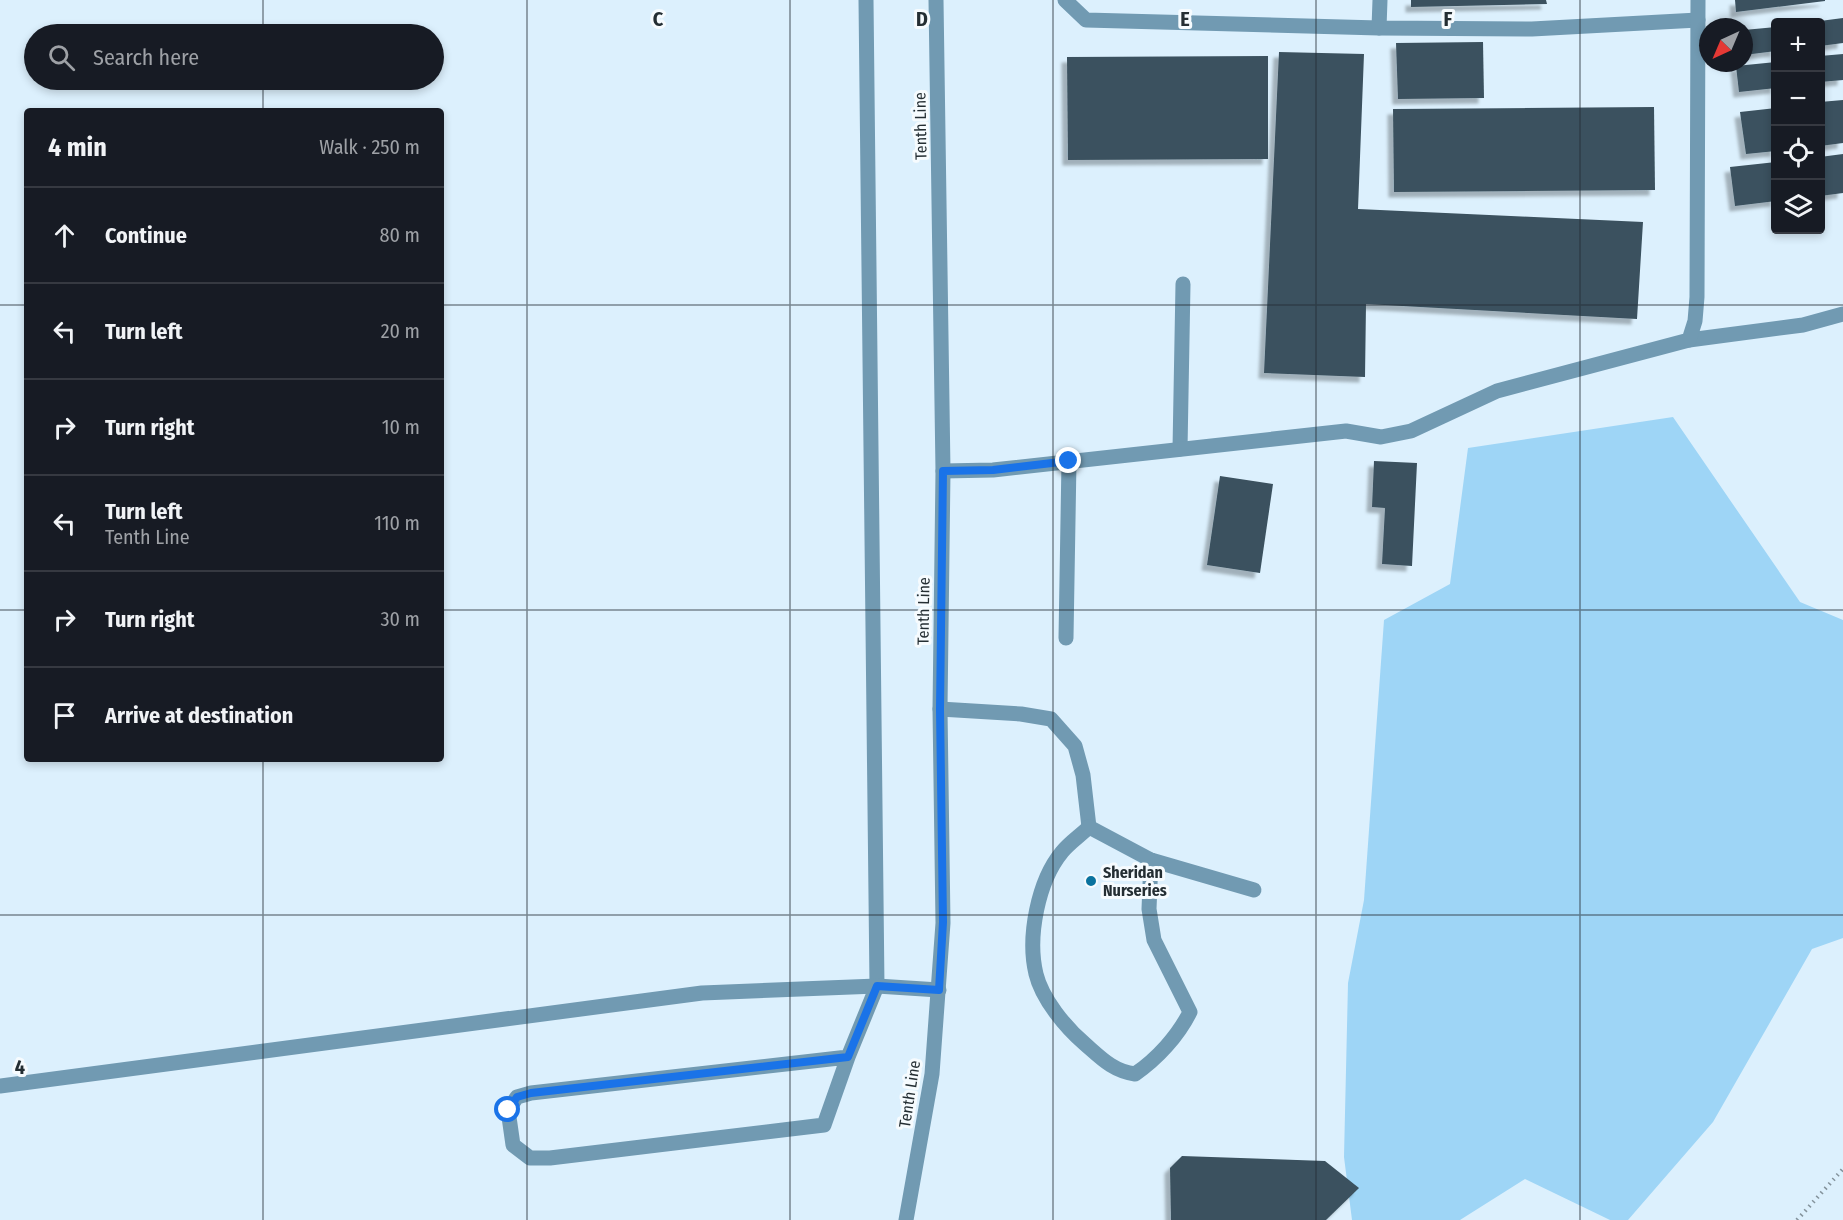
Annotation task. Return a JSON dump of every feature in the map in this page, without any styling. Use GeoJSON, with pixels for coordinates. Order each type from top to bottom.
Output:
{"type":"FeatureCollection","features":[{"type":"Feature","properties":{"kind":"street"},"geometry":{"type":"LineString","coordinates":[[848,1057],[531,1093],[517,1097],[508,1110],[513,1145],[530,1158],[550,1158],[824,1125],[848,1057],[877,986],[867,0]]}},
{"type":"Feature","properties":{"kind":"street","name":"Tenth Line"},"geometry":{"type":"LineString","coordinates":[[906,1220],[932,1074],[943,922],[940,709],[943,471],[936,0]]}},
{"type":"Feature","properties":{"kind":"street"},"geometry":{"type":"LineString","coordinates":[[1065,0],[1086,20],[1380,28],[1532,29],[1698,20]]}},
{"type":"Feature","properties":{"kind":"street"},"geometry":{"type":"LineString","coordinates":[[1380,0],[1380,28]]}},
{"type":"Feature","properties":{"kind":"street"},"geometry":{"type":"LineString","coordinates":[[1689,340],[1695,321],[1697,297],[1698,0]]}},
{"type":"Feature","properties":{"kind":"street"},"geometry":{"type":"LineString","coordinates":[[1180,449],[1182,284]]}},
{"type":"Feature","properties":{"kind":"street"},"geometry":{"type":"LineString","coordinates":[[943,471],[993,470],[1346,431],[1381,437],[1412,431],[1497,391],[1689,340],[1803,325],[1843,314]]}},
{"type":"Feature","properties":{"kind":"street"},"geometry":{"type":"LineString","coordinates":[[1066,638],[1069,461]]}},
{"type":"Feature","properties":{"kind":"street"},"geometry":{"type":"LineString","coordinates":[[940,709],[1021,714],[1051,719],[1075,746],[1083,775],[1089,828]]}},
{"type":"Feature","properties":{"kind":"street"},"geometry":{"type":"LineString","coordinates":[[1089,828],[1062,852],[1043,885],[1035,919],[1033,948],[1036,975],[1051,1007],[1077,1037],[1107,1063],[1122,1072],[1135,1074],[1150,1064],[1184,1024],[1190,1012],[1154,940],[1149,909],[1151,860]]}},
{"type":"Feature","properties":{"kind":"street"},"geometry":{"type":"LineString","coordinates":[[1089,828],[1151,860],[1254,890]]}},
{"type":"Feature","properties":{"kind":"street"},"geometry":{"type":"LineString","coordinates":[[0,1086],[702,993],[877,986],[939,990]]}},
{"type":"Feature","properties":{"kind":"path"},"geometry":{"type":"LineString","coordinates":[[1797,1220],[1843,1169]]}},
{"type":"Feature","properties":{"kind":"shaded area"},"geometry":{"type":"Polygon","coordinates":[[[1673,417],[1800,602],[1843,620],[1843,938],[1812,949],[1713,1122],[1628,1220],[1610,1220],[1525,1179],[1460,1220],[1352,1220],[1344,1157],[1348,983],[1364,900],[1384,620],[1450,584],[1468,448],[1673,417]]]}},
{"type":"Feature","properties":{"kind":"building"},"geometry":{"type":"Polygon","coordinates":[[[1411,0],[1546,0],[1547,4],[1411,7],[1411,0]]]}},
{"type":"Feature","properties":{"kind":"building"},"geometry":{"type":"Polygon","coordinates":[[[1735,0],[1825,0],[1825,1],[1736,12],[1735,0]]]}},
{"type":"Feature","properties":{"kind":"building"},"geometry":{"type":"Polygon","coordinates":[[[1843,18],[1843,43],[1825,45],[1825,20],[1843,18]]]}},
{"type":"Feature","properties":{"kind":"building"},"geometry":{"type":"Polygon","coordinates":[[[1771,27],[1771,52],[1753,54],[1753,29],[1771,27]]]}},
{"type":"Feature","properties":{"kind":"building"},"geometry":{"type":"Polygon","coordinates":[[[1483,42],[1484,98],[1398,99],[1396,43],[1483,42]]]}},
{"type":"Feature","properties":{"kind":"building"},"geometry":{"type":"Polygon","coordinates":[[[1279,52],[1364,54],[1358,209],[1643,222],[1637,319],[1366,304],[1365,377],[1264,373],[1279,52]]]}},
{"type":"Feature","properties":{"kind":"building"},"geometry":{"type":"Polygon","coordinates":[[[1843,54],[1843,80],[1825,82],[1825,56],[1843,54]]]}},
{"type":"Feature","properties":{"kind":"building"},"geometry":{"type":"Polygon","coordinates":[[[1268,56],[1268,159],[1068,160],[1067,57],[1268,56]]]}},
{"type":"Feature","properties":{"kind":"building"},"geometry":{"type":"Polygon","coordinates":[[[1771,62],[1771,89],[1739,92],[1737,72],[1753,72],[1753,64],[1771,62]]]}},
{"type":"Feature","properties":{"kind":"building"},"geometry":{"type":"Polygon","coordinates":[[[1843,100],[1843,143],[1825,145],[1825,102],[1843,100]]]}},
{"type":"Feature","properties":{"kind":"building"},"geometry":{"type":"Polygon","coordinates":[[[1654,107],[1655,190],[1394,192],[1393,109],[1654,107]]]}},
{"type":"Feature","properties":{"kind":"building"},"geometry":{"type":"Polygon","coordinates":[[[1771,109],[1771,152],[1746,154],[1740,112],[1771,109]]]}},
{"type":"Feature","properties":{"kind":"building"},"geometry":{"type":"Polygon","coordinates":[[[1843,154],[1843,193],[1825,195],[1825,156],[1843,154]]]}},
{"type":"Feature","properties":{"kind":"building"},"geometry":{"type":"Polygon","coordinates":[[[1771,163],[1771,202],[1735,206],[1730,167],[1771,163]]]}},
{"type":"Feature","properties":{"kind":"building"},"geometry":{"type":"Polygon","coordinates":[[[1374,461],[1417,463],[1412,566],[1382,564],[1385,508],[1372,507],[1374,461]]]}},
{"type":"Feature","properties":{"kind":"building"},"geometry":{"type":"Polygon","coordinates":[[[1220,476],[1273,484],[1260,573],[1207,565],[1220,476]]]}},
{"type":"Feature","properties":{"kind":"building"},"geometry":{"type":"Polygon","coordinates":[[[1182,1156],[1325,1161],[1359,1188],[1326,1220],[1171,1220],[1170,1168],[1182,1156]]]}},
{"type":"Feature","properties":{"kind":"place","name":"Sheridan Nurseries"},"geometry":{"type":"Point","coordinates":[1091,881]}},
{"type":"Feature","properties":{"kind":"route"},"geometry":{"type":"LineString","coordinates":[[508,1110],[517,1097],[531,1093],[848,1057],[877,986],[939,990],[943,922],[940,709],[943,471],[993,470],[1069,461]]}}]}
